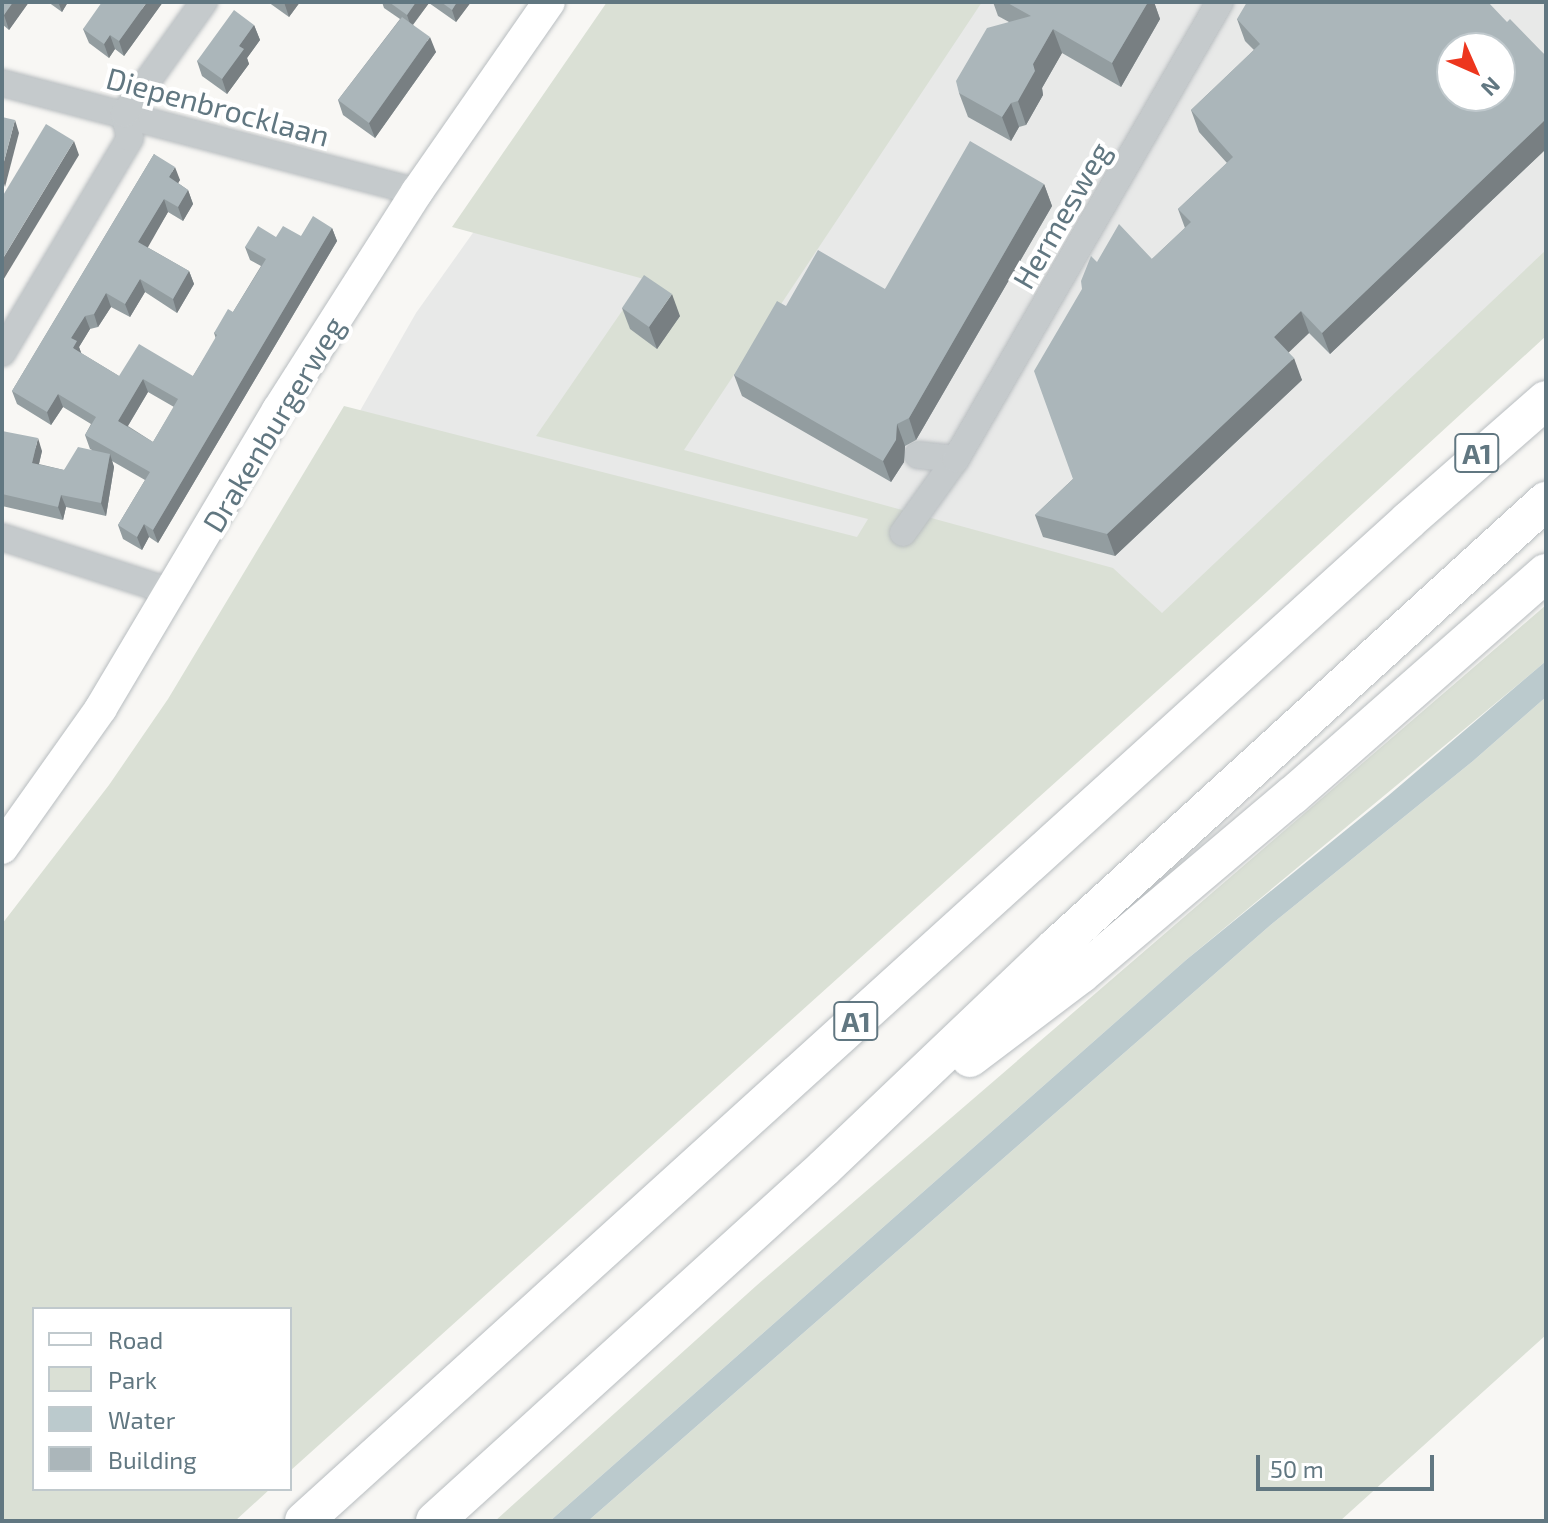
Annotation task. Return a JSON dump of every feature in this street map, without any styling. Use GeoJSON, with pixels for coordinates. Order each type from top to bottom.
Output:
{"type":"FeatureCollection","features":[{"type":"Feature","properties":{"kind":"highway","name":"A1"},"geometry":{"type":"LineString","coordinates":[[1409,520],[1546,386]]}},
{"type":"Feature","properties":{"kind":"highway","name":"A1"},"geometry":{"type":"LineString","coordinates":[[304,1521],[1409,520],[1546,400]]}},
{"type":"Feature","properties":{"kind":"highway"},"geometry":{"type":"LineString","coordinates":[[435,1521],[824,1168],[1056,947],[1546,501]]}},
{"type":"Feature","properties":{"kind":"highway"},"geometry":{"type":"LineString","coordinates":[[824,1168],[1081,974],[1292,796],[1546,573]]}},
{"type":"Feature","properties":{"kind":"main road","name":"Drakenburgerweg"},"geometry":{"type":"LineString","coordinates":[[2,848],[101,708],[278,410],[417,192],[549,2]]}},
{"type":"Feature","properties":{"kind":"street"},"geometry":{"type":"LineString","coordinates":[[2,353],[130,138],[124,114],[204,2]]}},
{"type":"Feature","properties":{"kind":"street","name":"Hermesweg"},"geometry":{"type":"LineString","coordinates":[[903,533],[956,459],[1220,2]]}},
{"type":"Feature","properties":{"kind":"street","name":"Diepenbrocklaan"},"geometry":{"type":"LineString","coordinates":[[2,83],[417,192]]}},
{"type":"Feature","properties":{"kind":"street"},"geometry":{"type":"LineString","coordinates":[[918,455],[956,459]]}},
{"type":"Feature","properties":{"kind":"street"},"geometry":{"type":"LineString","coordinates":[[2,537],[172,592]]}},
{"type":"Feature","properties":{"kind":"shaded area"},"geometry":{"type":"Polygon","coordinates":[[[637,2],[1546,2],[1546,278],[1135,655],[341,444],[416,313],[637,2]]]}},
{"type":"Feature","properties":{"kind":"green space"},"geometry":{"type":"Polygon","coordinates":[[[607,2],[982,2],[684,450],[1113,568],[1162,613],[1546,250],[1546,336],[1257,601],[292,1469],[292,1307],[32,1307],[32,1491],[268,1491],[235,1521],[2,1521],[2,924],[109,785],[168,699],[344,406],[857,537],[868,519],[536,436],[644,279],[452,227],[607,2]]]}},
{"type":"Feature","properties":{"kind":"green space"},"geometry":{"type":"Polygon","coordinates":[[[1546,605],[1546,661],[1186,960],[550,1521],[495,1521],[756,1286],[1546,605]]]}},
{"type":"Feature","properties":{"kind":"green space"},"geometry":{"type":"Polygon","coordinates":[[[1546,697],[1546,1335],[1340,1521],[588,1521],[1273,923],[1473,761],[1546,697]]]}},
{"type":"Feature","properties":{"kind":"water"},"geometry":{"type":"Polygon","coordinates":[[[1546,661],[1546,697],[1473,761],[1273,923],[588,1521],[550,1521],[1186,960],[1389,795],[1546,661]]]}},
{"type":"Feature","properties":{"kind":"building"},"geometry":{"type":"Polygon","coordinates":[[[2,2],[13,2],[4,15],[2,14],[2,2]]]}},
{"type":"Feature","properties":{"kind":"building"},"geometry":{"type":"Polygon","coordinates":[[[102,2],[147,2],[119,41],[110,35],[104,44],[83,29],[102,2]]]}},
{"type":"Feature","properties":{"kind":"building"},"geometry":{"type":"Polygon","coordinates":[[[389,2],[416,2],[407,15],[389,2]]]}},
{"type":"Feature","properties":{"kind":"building"},"geometry":{"type":"Polygon","coordinates":[[[441,2],[457,2],[452,10],[441,2]]]}},
{"type":"Feature","properties":{"kind":"building"},"geometry":{"type":"Polygon","coordinates":[[[1006,2],[1148,2],[1112,63],[1053,29],[1033,64],[1035,71],[1018,101],[1011,103],[1002,117],[959,93],[956,81],[987,28],[1031,16],[1006,2]]]}},
{"type":"Feature","properties":{"kind":"building"},"geometry":{"type":"Polygon","coordinates":[[[1247,2],[1488,2],[1507,22],[1510,19],[1546,56],[1546,119],[1322,333],[1301,311],[1274,337],[1294,358],[1107,534],[1035,515],[1073,479],[1034,371],[1082,289],[1081,281],[1091,256],[1097,262],[1119,224],[1152,259],[1191,222],[1178,209],[1233,157],[1191,110],[1260,44],[1237,19],[1247,2]]]}},
{"type":"Feature","properties":{"kind":"building"},"geometry":{"type":"Polygon","coordinates":[[[234,10],[254,25],[239,46],[244,49],[222,79],[197,61],[234,10]]]}},
{"type":"Feature","properties":{"kind":"building"},"geometry":{"type":"Polygon","coordinates":[[[402,17],[430,37],[369,123],[338,100],[402,17]]]}},
{"type":"Feature","properties":{"kind":"building"},"geometry":{"type":"Polygon","coordinates":[[[2,117],[15,120],[2,169],[2,117]]]}},
{"type":"Feature","properties":{"kind":"building"},"geometry":{"type":"Polygon","coordinates":[[[46,124],[74,141],[2,260],[2,197],[46,124]]]}},
{"type":"Feature","properties":{"kind":"building"},"geometry":{"type":"Polygon","coordinates":[[[970,141],[1044,184],[909,418],[897,424],[896,440],[883,461],[734,375],[777,301],[786,306],[818,250],[885,289],[970,141]]]}},
{"type":"Feature","properties":{"kind":"building"},"geometry":{"type":"Polygon","coordinates":[[[154,154],[175,167],[169,177],[188,190],[178,207],[164,199],[138,242],[189,271],[173,299],[140,279],[125,304],[106,293],[94,314],[85,316],[71,338],[77,341],[73,348],[119,376],[139,344],[193,376],[228,309],[233,312],[266,259],[245,247],[258,226],[276,237],[283,226],[301,236],[313,216],[332,228],[153,530],[144,524],[137,537],[118,525],[150,472],[85,435],[96,417],[58,394],[47,412],[12,391],[154,154]],[[143,379],[118,421],[153,442],[178,399],[143,379]]]}},
{"type":"Feature","properties":{"kind":"building"},"geometry":{"type":"Polygon","coordinates":[[[644,275],[672,294],[649,327],[622,308],[644,275]]]}},
{"type":"Feature","properties":{"kind":"building"},"geometry":{"type":"Polygon","coordinates":[[[2,431],[38,438],[32,463],[64,470],[78,447],[110,454],[101,503],[61,495],[58,507],[2,494],[2,431]]]}}]}
